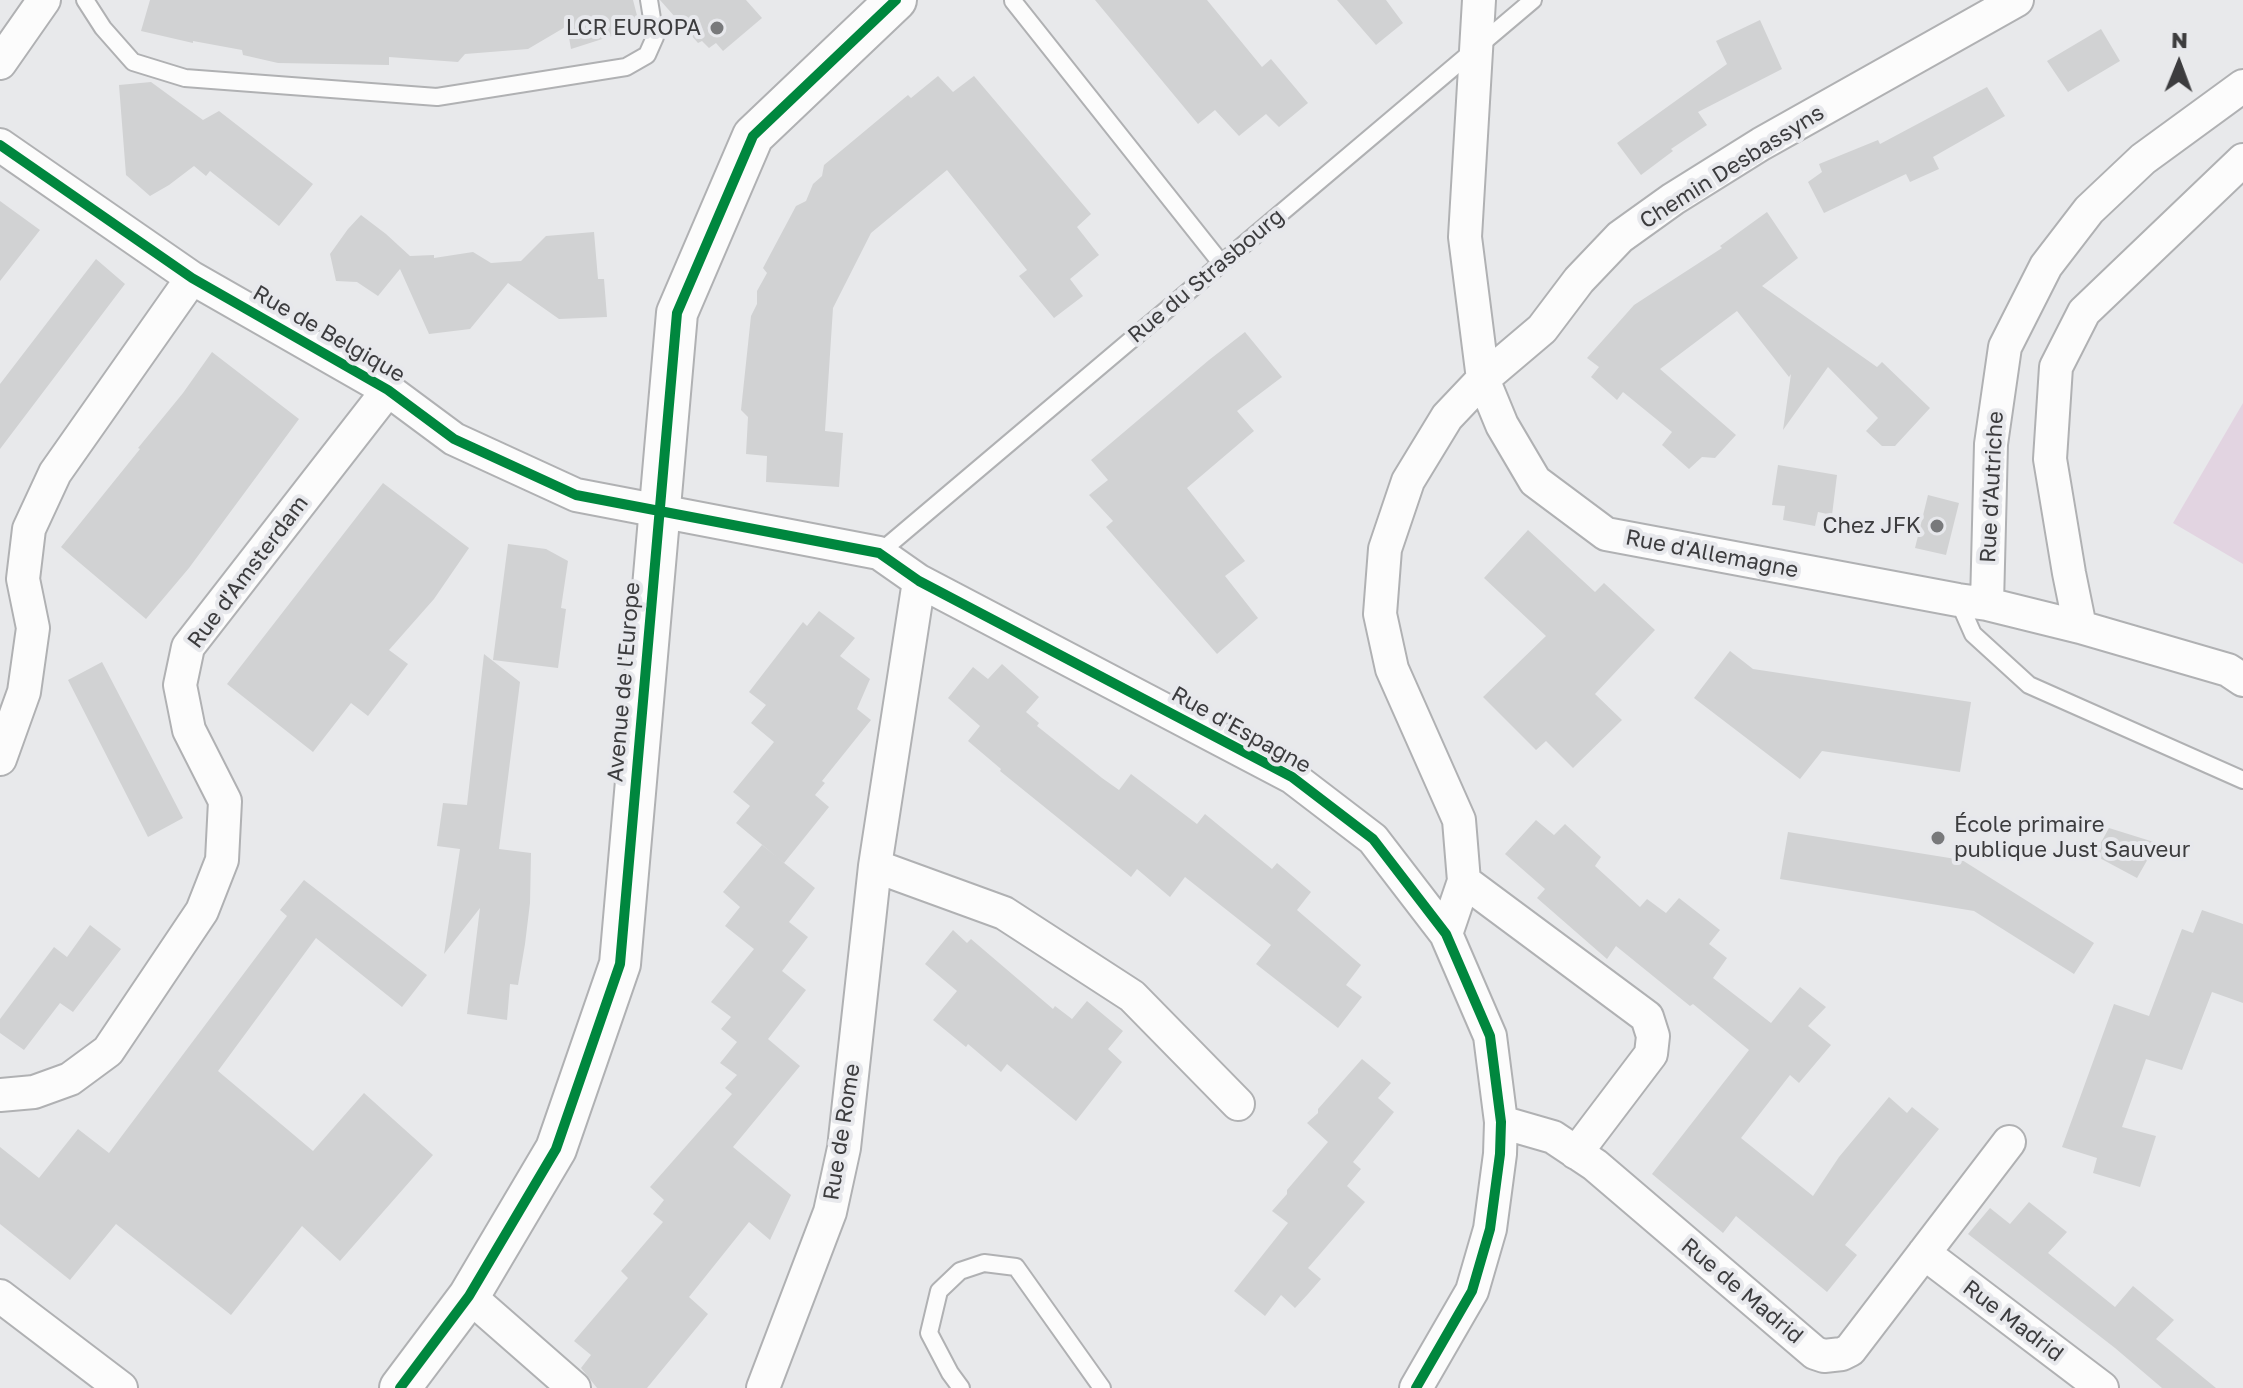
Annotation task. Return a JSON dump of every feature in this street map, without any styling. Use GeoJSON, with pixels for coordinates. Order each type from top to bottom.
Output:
{"type":"FeatureCollection","features":[{"type":"Feature","properties":{"kind":"street"},"geometry":{"type":"LineString","coordinates":[[0,63],[44,0]]}},
{"type":"Feature","properties":{"kind":"street","name":"Avenue de l'Europe"},"geometry":{"type":"LineString","coordinates":[[400,1388],[469,1296],[556,1149],[620,964],[677,313],[753,136],[896,0]]}},
{"type":"Feature","properties":{"kind":"street","name":"Rue d'Allemagne"},"geometry":{"type":"LineString","coordinates":[[1479,0],[1465,237],[1483,379],[1502,425],[1535,481],[1606,534],[1973,602],[2080,627],[2228,670],[2243,680]]}},
{"type":"Feature","properties":{"kind":"street","name":"Chemin Desbassyns"},"geometry":{"type":"LineString","coordinates":[[1464,881],[1459,820],[1392,669],[1380,614],[1385,549],[1408,481],[1447,417],[1483,379],[1542,329],[1579,280],[1620,237],[1673,199],[1761,144],[2017,0]]}},
{"type":"Feature","properties":{"kind":"street","name":"Rue d'Autriche"},"geometry":{"type":"LineString","coordinates":[[1973,602],[2005,347],[2046,266],[2089,210],[2143,159],[2243,86]]}},
{"type":"Feature","properties":{"kind":"street","name":"Rue de Belgique"},"geometry":{"type":"LineString","coordinates":[[0,145],[192,278],[388,390],[454,439],[576,495],[658,512]]}},
{"type":"Feature","properties":{"kind":"street"},"geometry":{"type":"LineString","coordinates":[[2080,627],[2050,459],[2056,367],[2084,312],[2243,160]]}},
{"type":"Feature","properties":{"kind":"street"},"geometry":{"type":"LineString","coordinates":[[0,759],[24,692],[33,628],[23,579],[29,529],[55,473],[192,278]]}},
{"type":"Feature","properties":{"kind":"street","name":"Rue d'Amsterdam"},"geometry":{"type":"LineString","coordinates":[[0,1095],[34,1092],[70,1079],[108,1051],[202,911],[222,860],[225,801],[189,730],[180,685],[188,647],[388,390]]}},
{"type":"Feature","properties":{"kind":"street","name":"Rue d'Espagne"},"geometry":{"type":"LineString","coordinates":[[658,512],[879,553],[919,581],[1292,777],[1373,839],[1446,934],[1490,1036],[1501,1122],[1490,1229],[1472,1291],[1416,1388]]}},
{"type":"Feature","properties":{"kind":"street","name":"Rue de Rome"},"geometry":{"type":"LineString","coordinates":[[763,1388],[830,1212],[844,1148],[875,866],[919,581]]}},
{"type":"Feature","properties":{"kind":"street"},"geometry":{"type":"LineString","coordinates":[[875,866],[1004,913],[1132,996],[1238,1104]]}},
{"type":"Feature","properties":{"kind":"street"},"geometry":{"type":"LineString","coordinates":[[1446,934],[1464,881],[1647,1017],[1653,1036],[1651,1054],[1576,1153]]}},
{"type":"Feature","properties":{"kind":"street","name":"Rue de Madrid"},"geometry":{"type":"LineString","coordinates":[[1501,1122],[1553,1137],[1595,1165],[1815,1353],[1824,1356],[1850,1350],[2009,1142]]}},
{"type":"Feature","properties":{"kind":"street","name":"Rue Madrid"},"geometry":{"type":"LineString","coordinates":[[1924,1253],[2102,1388]]}},
{"type":"Feature","properties":{"kind":"street"},"geometry":{"type":"LineString","coordinates":[[0,1296],[121,1388]]}},
{"type":"Feature","properties":{"kind":"street"},"geometry":{"type":"LineString","coordinates":[[469,1296],[574,1388]]}},
{"type":"Feature","properties":{"kind":"lane"},"geometry":{"type":"LineString","coordinates":[[85,0],[103,28],[133,62],[185,78],[437,97],[626,67],[647,55],[655,37],[649,0]]}},
{"type":"Feature","properties":{"kind":"lane","name":"Rue du Strasbourg"},"geometry":{"type":"LineString","coordinates":[[879,553],[1533,0]]}},
{"type":"Feature","properties":{"kind":"lane"},"geometry":{"type":"LineString","coordinates":[[1013,1],[1221,263]]}},
{"type":"Feature","properties":{"kind":"lane"},"geometry":{"type":"LineString","coordinates":[[1973,602],[1973,634],[2029,685],[2243,780]]}},
{"type":"Feature","properties":{"kind":"lane"},"geometry":{"type":"LineString","coordinates":[[961,1388],[929,1333],[939,1291],[960,1271],[984,1263],[1016,1267],[1102,1388]]}},
{"type":"Feature","properties":{"kind":"shaded area"},"geometry":{"type":"Polygon","coordinates":[[[2243,403],[2243,564],[2173,523],[2243,403]]]}},
{"type":"Feature","properties":{"kind":"building"},"geometry":{"type":"Polygon","coordinates":[[[150,0],[633,0],[640,27],[571,49],[567,26],[528,49],[465,54],[458,62],[389,57],[389,65],[278,63],[243,55],[242,50],[141,31],[150,0]]]}},
{"type":"Feature","properties":{"kind":"building","name":"LCR EUROPA"},"geometry":{"type":"Polygon","coordinates":[[[660,0],[746,0],[762,18],[723,51],[716,43],[709,48],[702,41],[698,43],[660,0]]]}},
{"type":"Feature","properties":{"kind":"building"},"geometry":{"type":"Polygon","coordinates":[[[1095,0],[1207,0],[1262,67],[1271,59],[1308,103],[1279,127],[1266,114],[1239,136],[1215,110],[1198,124],[1095,0]]]}},
{"type":"Feature","properties":{"kind":"building"},"geometry":{"type":"Polygon","coordinates":[[[1337,0],[1386,0],[1403,23],[1376,45],[1337,0]]]}},
{"type":"Feature","properties":{"kind":"building"},"geometry":{"type":"Polygon","coordinates":[[[1760,20],[1782,69],[1698,112],[1707,125],[1671,149],[1673,151],[1641,175],[1617,143],[1727,64],[1716,41],[1760,20]]]}},
{"type":"Feature","properties":{"kind":"building"},"geometry":{"type":"Polygon","coordinates":[[[2101,29],[2120,61],[2068,92],[2047,61],[2101,29]]]}},
{"type":"Feature","properties":{"kind":"building"},"geometry":{"type":"Polygon","coordinates":[[[938,76],[953,92],[974,76],[1091,214],[1077,227],[1099,255],[1070,279],[1083,296],[1054,318],[1019,276],[1027,270],[947,170],[871,233],[833,308],[825,431],[843,433],[839,487],[766,482],[767,456],[746,454],[748,417],[741,410],[751,316],[757,304],[757,291],[767,273],[763,268],[796,206],[806,201],[813,184],[822,176],[824,165],[908,95],[911,98],[938,76]]]}},
{"type":"Feature","properties":{"kind":"building"},"geometry":{"type":"Polygon","coordinates":[[[151,82],[203,120],[219,111],[313,184],[279,226],[210,171],[206,176],[194,166],[150,196],[126,175],[119,85],[151,82]]]}},
{"type":"Feature","properties":{"kind":"building"},"geometry":{"type":"Polygon","coordinates":[[[1987,87],[2005,116],[1933,157],[1939,169],[1910,182],[1906,174],[1824,213],[1808,182],[1822,172],[1819,164],[1878,140],[1880,144],[1987,87]]]}},
{"type":"Feature","properties":{"kind":"building"},"geometry":{"type":"Polygon","coordinates":[[[0,201],[40,230],[0,281],[0,201]]]}},
{"type":"Feature","properties":{"kind":"building"},"geometry":{"type":"Polygon","coordinates":[[[1767,212],[1798,258],[1762,286],[1877,367],[1882,362],[1930,408],[1895,446],[1882,446],[1866,431],[1878,418],[1828,367],[1783,430],[1791,374],[1789,377],[1737,311],[1660,369],[1736,435],[1715,458],[1702,457],[1689,469],[1662,445],[1672,432],[1623,392],[1617,400],[1591,377],[1599,367],[1587,358],[1634,305],[1722,248],[1720,246],[1767,212]]]}},
{"type":"Feature","properties":{"kind":"building"},"geometry":{"type":"Polygon","coordinates":[[[361,215],[410,256],[434,255],[434,258],[473,252],[491,263],[521,261],[546,236],[594,232],[598,279],[604,279],[607,317],[559,319],[508,283],[470,329],[429,334],[400,269],[378,296],[357,282],[336,281],[330,254],[361,215]]]}},
{"type":"Feature","properties":{"kind":"building"},"geometry":{"type":"Polygon","coordinates":[[[96,259],[125,284],[0,449],[0,384],[96,259]]]}},
{"type":"Feature","properties":{"kind":"building"},"geometry":{"type":"Polygon","coordinates":[[[1245,332],[1282,377],[1237,411],[1254,431],[1187,488],[1245,561],[1225,576],[1258,618],[1217,654],[1106,527],[1113,521],[1089,495],[1108,480],[1091,460],[1245,332]]]}},
{"type":"Feature","properties":{"kind":"building"},"geometry":{"type":"Polygon","coordinates":[[[212,352],[299,419],[189,568],[146,619],[61,547],[140,449],[212,352]]]}},
{"type":"Feature","properties":{"kind":"building"},"geometry":{"type":"Polygon","coordinates":[[[1778,465],[1837,475],[1832,515],[1818,512],[1815,526],[1783,520],[1785,506],[1772,505],[1778,465]]]}},
{"type":"Feature","properties":{"kind":"building"},"geometry":{"type":"Polygon","coordinates":[[[383,483],[469,548],[434,599],[389,650],[408,664],[368,716],[351,703],[313,752],[227,684],[383,483]]]}},
{"type":"Feature","properties":{"kind":"building","name":"Chez JFK"},"geometry":{"type":"Polygon","coordinates":[[[1928,495],[1959,503],[1946,555],[1915,548],[1928,495]]]}},
{"type":"Feature","properties":{"kind":"building"},"geometry":{"type":"Polygon","coordinates":[[[1528,530],[1595,592],[1604,583],[1655,630],[1595,694],[1622,720],[1573,768],[1546,741],[1536,750],[1483,697],[1546,636],[1484,578],[1528,530]]]}},
{"type":"Feature","properties":{"kind":"building"},"geometry":{"type":"Polygon","coordinates":[[[508,544],[546,549],[568,561],[561,608],[566,609],[558,668],[493,660],[508,544]]]}},
{"type":"Feature","properties":{"kind":"building"},"geometry":{"type":"Polygon","coordinates":[[[819,611],[855,638],[840,656],[870,679],[857,709],[871,720],[822,781],[825,783],[815,795],[829,807],[784,863],[736,823],[750,806],[733,792],[774,742],[751,723],[766,705],[749,692],[803,622],[807,626],[819,611]]]}},
{"type":"Feature","properties":{"kind":"building"},"geometry":{"type":"Polygon","coordinates":[[[1730,651],[1753,669],[1971,702],[1960,772],[1822,751],[1800,779],[1694,698],[1730,651]]]}},
{"type":"Feature","properties":{"kind":"building"},"geometry":{"type":"Polygon","coordinates":[[[484,654],[520,682],[499,849],[531,853],[525,944],[518,985],[510,984],[507,1020],[467,1014],[480,908],[444,954],[460,849],[437,846],[443,803],[467,805],[484,654]]]}},
{"type":"Feature","properties":{"kind":"building"},"geometry":{"type":"Polygon","coordinates":[[[102,662],[183,818],[148,837],[68,680],[102,662]]]}},
{"type":"Feature","properties":{"kind":"building"},"geometry":{"type":"Polygon","coordinates":[[[1002,664],[1039,697],[1026,712],[1039,723],[1037,726],[1102,778],[1119,790],[1131,774],[1197,824],[1205,814],[1272,869],[1277,863],[1311,892],[1297,910],[1361,965],[1346,985],[1362,997],[1338,1028],[1256,964],[1271,945],[1185,877],[1170,897],[1137,869],[1131,877],[1000,771],[968,741],[980,726],[948,698],[973,667],[988,679],[1002,664]]]}},
{"type":"Feature","properties":{"kind":"building"},"geometry":{"type":"Polygon","coordinates":[[[1536,820],[1554,835],[1565,824],[1601,857],[1595,866],[1640,907],[1647,899],[1666,913],[1679,898],[1720,930],[1709,944],[1727,958],[1713,978],[1771,1023],[1800,987],[1826,1007],[1808,1026],[1831,1045],[1799,1083],[1790,1075],[1741,1138],[1813,1196],[1839,1157],[1889,1097],[1907,1113],[1912,1107],[1939,1129],[1845,1245],[1857,1255],[1827,1292],[1736,1216],[1723,1233],[1652,1174],[1749,1050],[1616,946],[1607,959],[1537,898],[1545,889],[1505,854],[1536,820]]]}},
{"type":"Feature","properties":{"kind":"building"},"geometry":{"type":"Polygon","coordinates":[[[2109,828],[2157,843],[2137,878],[2094,855],[2109,828]]]}},
{"type":"Feature","properties":{"kind":"building"},"geometry":{"type":"Polygon","coordinates":[[[1788,832],[1962,860],[2094,943],[2074,974],[1974,911],[1780,879],[1788,832]]]}},
{"type":"Feature","properties":{"kind":"building"},"geometry":{"type":"Polygon","coordinates":[[[762,845],[815,888],[789,922],[808,937],[782,971],[806,990],[768,1039],[800,1066],[733,1147],[791,1195],[770,1240],[749,1222],[689,1297],[708,1314],[647,1388],[597,1388],[581,1368],[591,1355],[574,1341],[628,1278],[621,1271],[663,1222],[653,1214],[664,1200],[650,1187],[732,1094],[725,1088],[737,1075],[720,1063],[737,1042],[721,1029],[731,1017],[711,1002],[754,949],[725,926],[740,907],[723,892],[762,845]]]}},
{"type":"Feature","properties":{"kind":"building"},"geometry":{"type":"Polygon","coordinates":[[[304,880],[427,975],[402,1007],[316,938],[218,1071],[313,1151],[364,1093],[433,1155],[340,1261],[302,1226],[231,1315],[116,1224],[70,1280],[0,1224],[0,1147],[39,1178],[78,1129],[109,1153],[287,916],[280,910],[304,880]]]}},
{"type":"Feature","properties":{"kind":"building"},"geometry":{"type":"Polygon","coordinates":[[[2202,910],[2243,924],[2243,1003],[2212,992],[2182,1070],[2146,1059],[2122,1127],[2156,1136],[2140,1187],[2093,1173],[2097,1158],[2062,1147],[2114,1004],[2149,1016],[2182,929],[2193,933],[2202,910]]]}},
{"type":"Feature","properties":{"kind":"building"},"geometry":{"type":"Polygon","coordinates":[[[90,925],[121,949],[73,1012],[60,1003],[24,1050],[0,1033],[0,1019],[54,947],[67,957],[90,925]]]}},
{"type":"Feature","properties":{"kind":"building"},"geometry":{"type":"Polygon","coordinates":[[[953,930],[967,943],[971,939],[1053,1009],[1055,1006],[1072,1019],[1087,1001],[1123,1031],[1108,1049],[1122,1062],[1076,1121],[1007,1064],[1001,1072],[933,1020],[957,991],[925,964],[953,930]]]}},
{"type":"Feature","properties":{"kind":"building"},"geometry":{"type":"Polygon","coordinates":[[[1362,1059],[1391,1083],[1378,1098],[1394,1112],[1353,1162],[1361,1169],[1347,1186],[1365,1202],[1308,1268],[1321,1279],[1308,1294],[1295,1308],[1281,1295],[1265,1316],[1234,1291],[1288,1223],[1272,1211],[1328,1142],[1307,1123],[1362,1059]]]}},
{"type":"Feature","properties":{"kind":"building"},"geometry":{"type":"Polygon","coordinates":[[[2029,1202],[2067,1232],[2048,1253],[2115,1307],[2133,1286],[2174,1320],[2156,1339],[2216,1388],[2162,1388],[1968,1234],[1990,1208],[2010,1224],[2029,1202]]]}},
{"type":"Feature","properties":{"kind":"cycle path"},"geometry":{"type":"LineString","coordinates":[[400,1388],[469,1296],[556,1149],[620,964],[677,313],[753,136],[896,0]]}},
{"type":"Feature","properties":{"kind":"cycle path"},"geometry":{"type":"LineString","coordinates":[[0,145],[192,278],[388,390],[454,439],[576,495],[879,553],[919,581],[1292,777],[1373,839],[1446,934],[1490,1036],[1501,1122],[1490,1229],[1472,1291],[1416,1388]]}},
{"type":"Feature","properties":{"kind":"place","name":"LCR EUROPA"},"geometry":{"type":"Point","coordinates":[717,28]}},
{"type":"Feature","properties":{"kind":"place","name":"Chez JFK"},"geometry":{"type":"Point","coordinates":[1937,526]}},
{"type":"Feature","properties":{"kind":"place","name":"École primaire publique Just Sauveur"},"geometry":{"type":"Point","coordinates":[1938,838]}}]}
